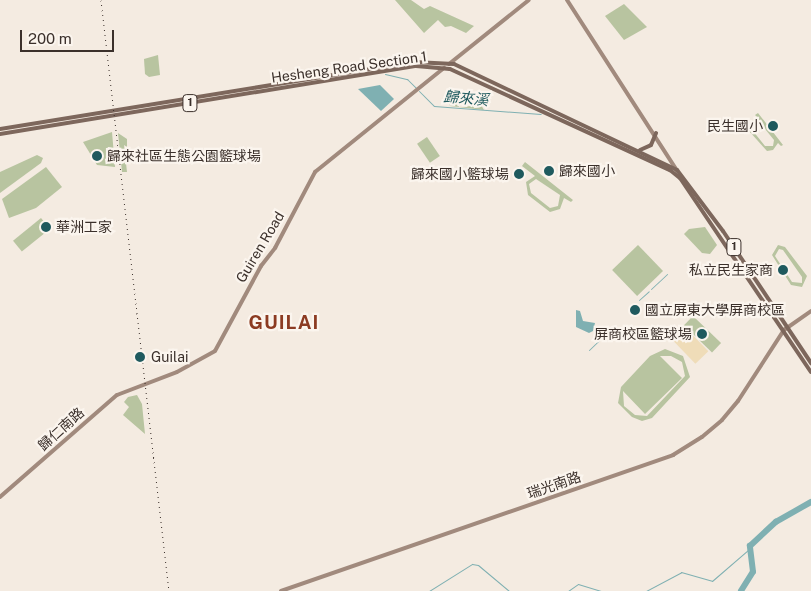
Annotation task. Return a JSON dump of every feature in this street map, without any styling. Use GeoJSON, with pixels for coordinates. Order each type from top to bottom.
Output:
{"type":"FeatureCollection","features":[{"type":"Feature","properties":{"kind":"main road","name":"Hesheng Road Section 1"},"geometry":{"type":"LineString","coordinates":[[0,134],[425,61],[450,64],[640,150],[677,170]]}},
{"type":"Feature","properties":{"kind":"main road","name":"Hesheng Road Section 1"},"geometry":{"type":"LineString","coordinates":[[0,130],[382,69],[416,66],[445,68],[670,170],[680,178]]}},
{"type":"Feature","properties":{"kind":"main road"},"geometry":{"type":"LineString","coordinates":[[640,150],[650,145],[656,133]]}},
{"type":"Feature","properties":{"kind":"main road","name":"1"},"geometry":{"type":"LineString","coordinates":[[677,170],[786,329],[811,372]]}},
{"type":"Feature","properties":{"kind":"main road","name":"1"},"geometry":{"type":"LineString","coordinates":[[680,178],[811,363]]}},
{"type":"Feature","properties":{"kind":"street","name":"Guiren Road"},"geometry":{"type":"LineString","coordinates":[[144,386],[215,351],[257,274],[275,248],[315,172],[530,0]]}},
{"type":"Feature","properties":{"kind":"street"},"geometry":{"type":"LineString","coordinates":[[567,0],[656,133],[680,178]]}},
{"type":"Feature","properties":{"kind":"street"},"geometry":{"type":"LineString","coordinates":[[786,329],[811,311]]}},
{"type":"Feature","properties":{"kind":"street","name":"瑞光南路"},"geometry":{"type":"LineString","coordinates":[[281,591],[672,455],[702,437],[722,420],[738,402],[786,329]]}},
{"type":"Feature","properties":{"kind":"street","name":"歸仁南路"},"geometry":{"type":"LineString","coordinates":[[0,498],[109,401],[126,390],[144,386]]}},
{"type":"Feature","properties":{"kind":"green space"},"geometry":{"type":"Polygon","coordinates":[[[395,0],[411,0],[424,9],[430,6],[474,26],[466,33],[451,26],[445,27],[438,20],[424,33],[395,0]]]}},
{"type":"Feature","properties":{"kind":"green space"},"geometry":{"type":"Polygon","coordinates":[[[624,4],[647,27],[624,40],[605,16],[624,4]]]}},
{"type":"Feature","properties":{"kind":"green space"},"geometry":{"type":"Polygon","coordinates":[[[158,55],[160,75],[149,77],[145,74],[144,59],[158,55]]]}},
{"type":"Feature","properties":{"kind":"green space"},"geometry":{"type":"Polygon","coordinates":[[[474,93],[484,110],[450,106],[447,101],[454,98],[459,107],[472,106],[466,95],[474,93]]]}},
{"type":"Feature","properties":{"kind":"green space"},"geometry":{"type":"Polygon","coordinates":[[[758,113],[783,145],[781,146],[778,143],[773,150],[767,151],[749,131],[751,121],[759,119],[755,115],[758,113]],[[756,123],[753,131],[765,146],[773,146],[774,140],[761,124],[756,123]]]}},
{"type":"Feature","properties":{"kind":"green space"},"geometry":{"type":"Polygon","coordinates":[[[112,132],[115,167],[97,165],[83,142],[112,132]]]}},
{"type":"Feature","properties":{"kind":"green space"},"geometry":{"type":"Polygon","coordinates":[[[118,133],[127,139],[127,147],[124,145],[127,172],[122,172],[118,133]]]}},
{"type":"Feature","properties":{"kind":"green space"},"geometry":{"type":"Polygon","coordinates":[[[427,137],[440,156],[430,163],[417,144],[427,137]]]}},
{"type":"Feature","properties":{"kind":"green space"},"geometry":{"type":"Polygon","coordinates":[[[37,155],[43,158],[41,163],[0,193],[0,172],[37,155]]]}},
{"type":"Feature","properties":{"kind":"green space"},"geometry":{"type":"Polygon","coordinates":[[[525,162],[573,200],[571,202],[564,198],[560,209],[550,212],[528,195],[526,182],[535,176],[522,166],[525,162]],[[536,179],[529,184],[531,193],[550,208],[558,206],[560,195],[536,179]]]}},
{"type":"Feature","properties":{"kind":"green space"},"geometry":{"type":"Polygon","coordinates":[[[46,167],[62,187],[36,208],[9,218],[2,199],[46,167]]]}},
{"type":"Feature","properties":{"kind":"green space"},"geometry":{"type":"Polygon","coordinates":[[[41,218],[50,229],[22,252],[13,241],[41,218]]]}},
{"type":"Feature","properties":{"kind":"green space"},"geometry":{"type":"Polygon","coordinates":[[[705,227],[717,245],[710,254],[702,253],[684,234],[689,229],[705,227]]]}},
{"type":"Feature","properties":{"kind":"green space"},"geometry":{"type":"Polygon","coordinates":[[[638,245],[663,271],[637,296],[612,270],[638,245]]]}},
{"type":"Feature","properties":{"kind":"green space"},"geometry":{"type":"Polygon","coordinates":[[[778,245],[785,247],[807,276],[802,287],[791,285],[772,255],[778,245]],[[779,249],[775,256],[792,282],[802,283],[802,277],[783,250],[779,249]]]}},
{"type":"Feature","properties":{"kind":"green space","name":"屏商校區籃球場"},"geometry":{"type":"Polygon","coordinates":[[[693,316],[721,343],[712,352],[684,325],[693,316]]]}},
{"type":"Feature","properties":{"kind":"green space"},"geometry":{"type":"Polygon","coordinates":[[[665,349],[683,356],[690,377],[652,418],[642,421],[632,417],[618,403],[621,387],[650,356],[665,349]],[[660,356],[682,378],[645,414],[623,391],[624,406],[635,415],[647,416],[685,376],[682,362],[671,356],[660,356]]]}},
{"type":"Feature","properties":{"kind":"green space"},"geometry":{"type":"Polygon","coordinates":[[[137,395],[142,404],[145,434],[123,415],[129,407],[124,402],[128,397],[137,395]]]}},
{"type":"Feature","properties":{"kind":"sand"},"geometry":{"type":"Polygon","coordinates":[[[684,326],[708,351],[695,364],[671,339],[684,326]]]}},
{"type":"Feature","properties":{"kind":"water"},"geometry":{"type":"Polygon","coordinates":[[[380,85],[394,99],[381,111],[358,89],[380,85]]]}},
{"type":"Feature","properties":{"kind":"water"},"geometry":{"type":"Polygon","coordinates":[[[576,310],[580,311],[583,321],[595,323],[593,331],[589,333],[576,327],[576,310]]]}},
{"type":"Feature","properties":{"kind":"waterway","name":"歸來溪"},"geometry":{"type":"LineString","coordinates":[[385,74],[407,79],[416,88]]}},
{"type":"Feature","properties":{"kind":"waterway","name":"歸來溪"},"geometry":{"type":"LineString","coordinates":[[419,91],[434,106],[541,114]]}},
{"type":"Feature","properties":{"kind":"waterway"},"geometry":{"type":"LineString","coordinates":[[651,289],[667,274]]}},
{"type":"Feature","properties":{"kind":"waterway"},"geometry":{"type":"LineString","coordinates":[[639,300],[649,291]]}},
{"type":"Feature","properties":{"kind":"waterway"},"geometry":{"type":"LineString","coordinates":[[589,350],[613,327]]}},
{"type":"Feature","properties":{"kind":"waterway"},"geometry":{"type":"LineString","coordinates":[[741,591],[753,572],[750,546],[776,522],[811,502]]}},
{"type":"Feature","properties":{"kind":"waterway"},"geometry":{"type":"LineString","coordinates":[[646,591],[681,572],[712,581],[748,550]]}},
{"type":"Feature","properties":{"kind":"waterway"},"geometry":{"type":"LineString","coordinates":[[429,591],[472,564],[478,565],[509,591]]}},
{"type":"Feature","properties":{"kind":"waterway"},"geometry":{"type":"LineString","coordinates":[[568,591],[578,584],[601,591]]}},
{"type":"Feature","properties":{"kind":"railway"},"geometry":{"type":"LineString","coordinates":[[101,0],[169,591]]}},
{"type":"Feature","properties":{"kind":"place","name":"民生國小"},"geometry":{"type":"Point","coordinates":[773,126]}},
{"type":"Feature","properties":{"kind":"place","name":"歸來社區生態公園籃球場"},"geometry":{"type":"Point","coordinates":[97,156]}},
{"type":"Feature","properties":{"kind":"place","name":"歸來國小"},"geometry":{"type":"Point","coordinates":[549,171]}},
{"type":"Feature","properties":{"kind":"place","name":"歸來國小籃球場"},"geometry":{"type":"Point","coordinates":[519,174]}},
{"type":"Feature","properties":{"kind":"place","name":"華洲工家"},"geometry":{"type":"Point","coordinates":[46,227]}},
{"type":"Feature","properties":{"kind":"place","name":"私立民生家商"},"geometry":{"type":"Point","coordinates":[783,270]}},
{"type":"Feature","properties":{"kind":"place","name":"國立屏東大學屏商校區"},"geometry":{"type":"Point","coordinates":[635,310]}},
{"type":"Feature","properties":{"kind":"place","name":"屏商校區籃球場"},"geometry":{"type":"Point","coordinates":[702,334]}},
{"type":"Feature","properties":{"kind":"place","name":"Guilai"},"geometry":{"type":"Point","coordinates":[140,357]}},
{"type":"Feature","properties":{"kind":"district","name":"GUILAI"},"geometry":{"type":"Point","coordinates":[284,323]}}]}
